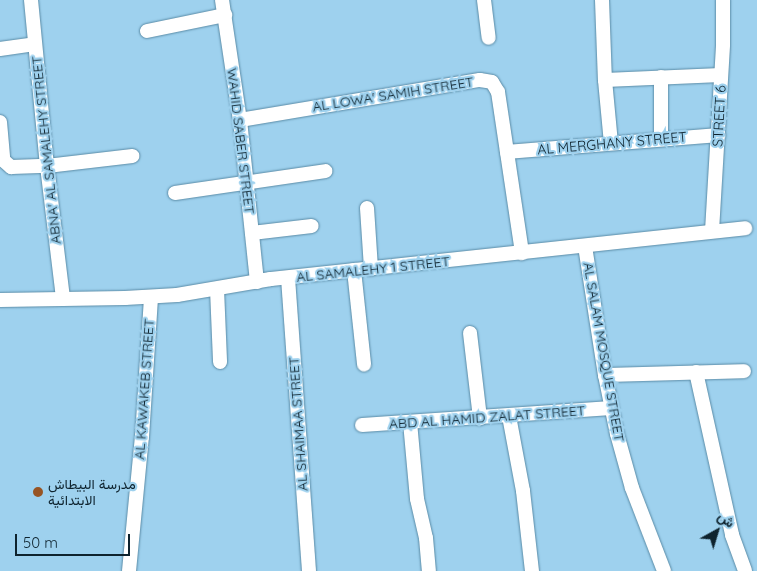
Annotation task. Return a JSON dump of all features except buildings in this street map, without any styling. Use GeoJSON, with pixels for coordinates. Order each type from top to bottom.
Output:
{"type":"FeatureCollection","features":[{"type":"Feature","properties":{"kind":"street","name":"ABNA' AL SAMALEHY STREET"},"geometry":{"type":"LineString","coordinates":[[31,0],[47,166],[63,300]]}},
{"type":"Feature","properties":{"kind":"street","name":"WAHID SABER STREET"},"geometry":{"type":"LineString","coordinates":[[222,0],[240,120],[257,282]]}},
{"type":"Feature","properties":{"kind":"street"},"geometry":{"type":"LineString","coordinates":[[484,0],[489,38]]}},
{"type":"Feature","properties":{"kind":"street"},"geometry":{"type":"LineString","coordinates":[[602,0],[604,80],[611,143]]}},
{"type":"Feature","properties":{"kind":"street","name":"STREET 6"},"geometry":{"type":"LineString","coordinates":[[712,231],[721,75],[723,0]]}},
{"type":"Feature","properties":{"kind":"street"},"geometry":{"type":"LineString","coordinates":[[146,31],[224,14]]}},
{"type":"Feature","properties":{"kind":"street"},"geometry":{"type":"LineString","coordinates":[[0,49],[35,44]]}},
{"type":"Feature","properties":{"kind":"street"},"geometry":{"type":"LineString","coordinates":[[604,80],[721,75]]}},
{"type":"Feature","properties":{"kind":"street"},"geometry":{"type":"LineString","coordinates":[[661,139],[662,77]]}},
{"type":"Feature","properties":{"kind":"street","name":"AL LOWA' SAMIH STREET"},"geometry":{"type":"LineString","coordinates":[[240,120],[488,80],[495,84],[498,92],[522,253]]}},
{"type":"Feature","properties":{"kind":"street"},"geometry":{"type":"LineString","coordinates":[[0,122],[3,156],[8,165],[18,168],[132,156]]}},
{"type":"Feature","properties":{"kind":"street","name":"AL MERGHANY STREET"},"geometry":{"type":"LineString","coordinates":[[507,152],[718,134]]}},
{"type":"Feature","properties":{"kind":"street"},"geometry":{"type":"LineString","coordinates":[[175,193],[325,171]]}},
{"type":"Feature","properties":{"kind":"street"},"geometry":{"type":"LineString","coordinates":[[367,208],[370,269]]}},
{"type":"Feature","properties":{"kind":"street"},"geometry":{"type":"LineString","coordinates":[[252,233],[312,226]]}},
{"type":"Feature","properties":{"kind":"street","name":"AL SAMALEHY 1 STREET"},"geometry":{"type":"LineString","coordinates":[[0,300],[151,297],[354,270],[745,228]]}},
{"type":"Feature","properties":{"kind":"street","name":"AL SALAM MOSQUE STREET"},"geometry":{"type":"LineString","coordinates":[[586,246],[611,408],[632,488],[664,571]]}},
{"type":"Feature","properties":{"kind":"street"},"geometry":{"type":"LineString","coordinates":[[354,270],[364,364]]}},
{"type":"Feature","properties":{"kind":"street","name":"AL SHAIMAA STREET"},"geometry":{"type":"LineString","coordinates":[[288,278],[309,571]]}},
{"type":"Feature","properties":{"kind":"street"},"geometry":{"type":"LineString","coordinates":[[217,289],[220,362]]}},
{"type":"Feature","properties":{"kind":"street","name":"AL KAWAKEB STREET"},"geometry":{"type":"LineString","coordinates":[[129,571],[142,437],[151,297]]}},
{"type":"Feature","properties":{"kind":"street"},"geometry":{"type":"LineString","coordinates":[[470,332],[480,418]]}},
{"type":"Feature","properties":{"kind":"street"},"geometry":{"type":"LineString","coordinates":[[605,375],[744,371]]}},
{"type":"Feature","properties":{"kind":"street"},"geometry":{"type":"LineString","coordinates":[[696,372],[732,535],[745,571]]}},
{"type":"Feature","properties":{"kind":"street","name":"ABD AL HAMID ZALAT STREET"},"geometry":{"type":"LineString","coordinates":[[362,425],[611,408]]}},
{"type":"Feature","properties":{"kind":"street"},"geometry":{"type":"LineString","coordinates":[[509,416],[523,491],[532,571]]}},
{"type":"Feature","properties":{"kind":"street"},"geometry":{"type":"LineString","coordinates":[[410,422],[417,499],[426,538],[429,571]]}},
{"type":"Feature","properties":{"kind":"place","name":"مدرسة البيطاش الابتدائية"},"geometry":{"type":"Point","coordinates":[38,492]}}]}
